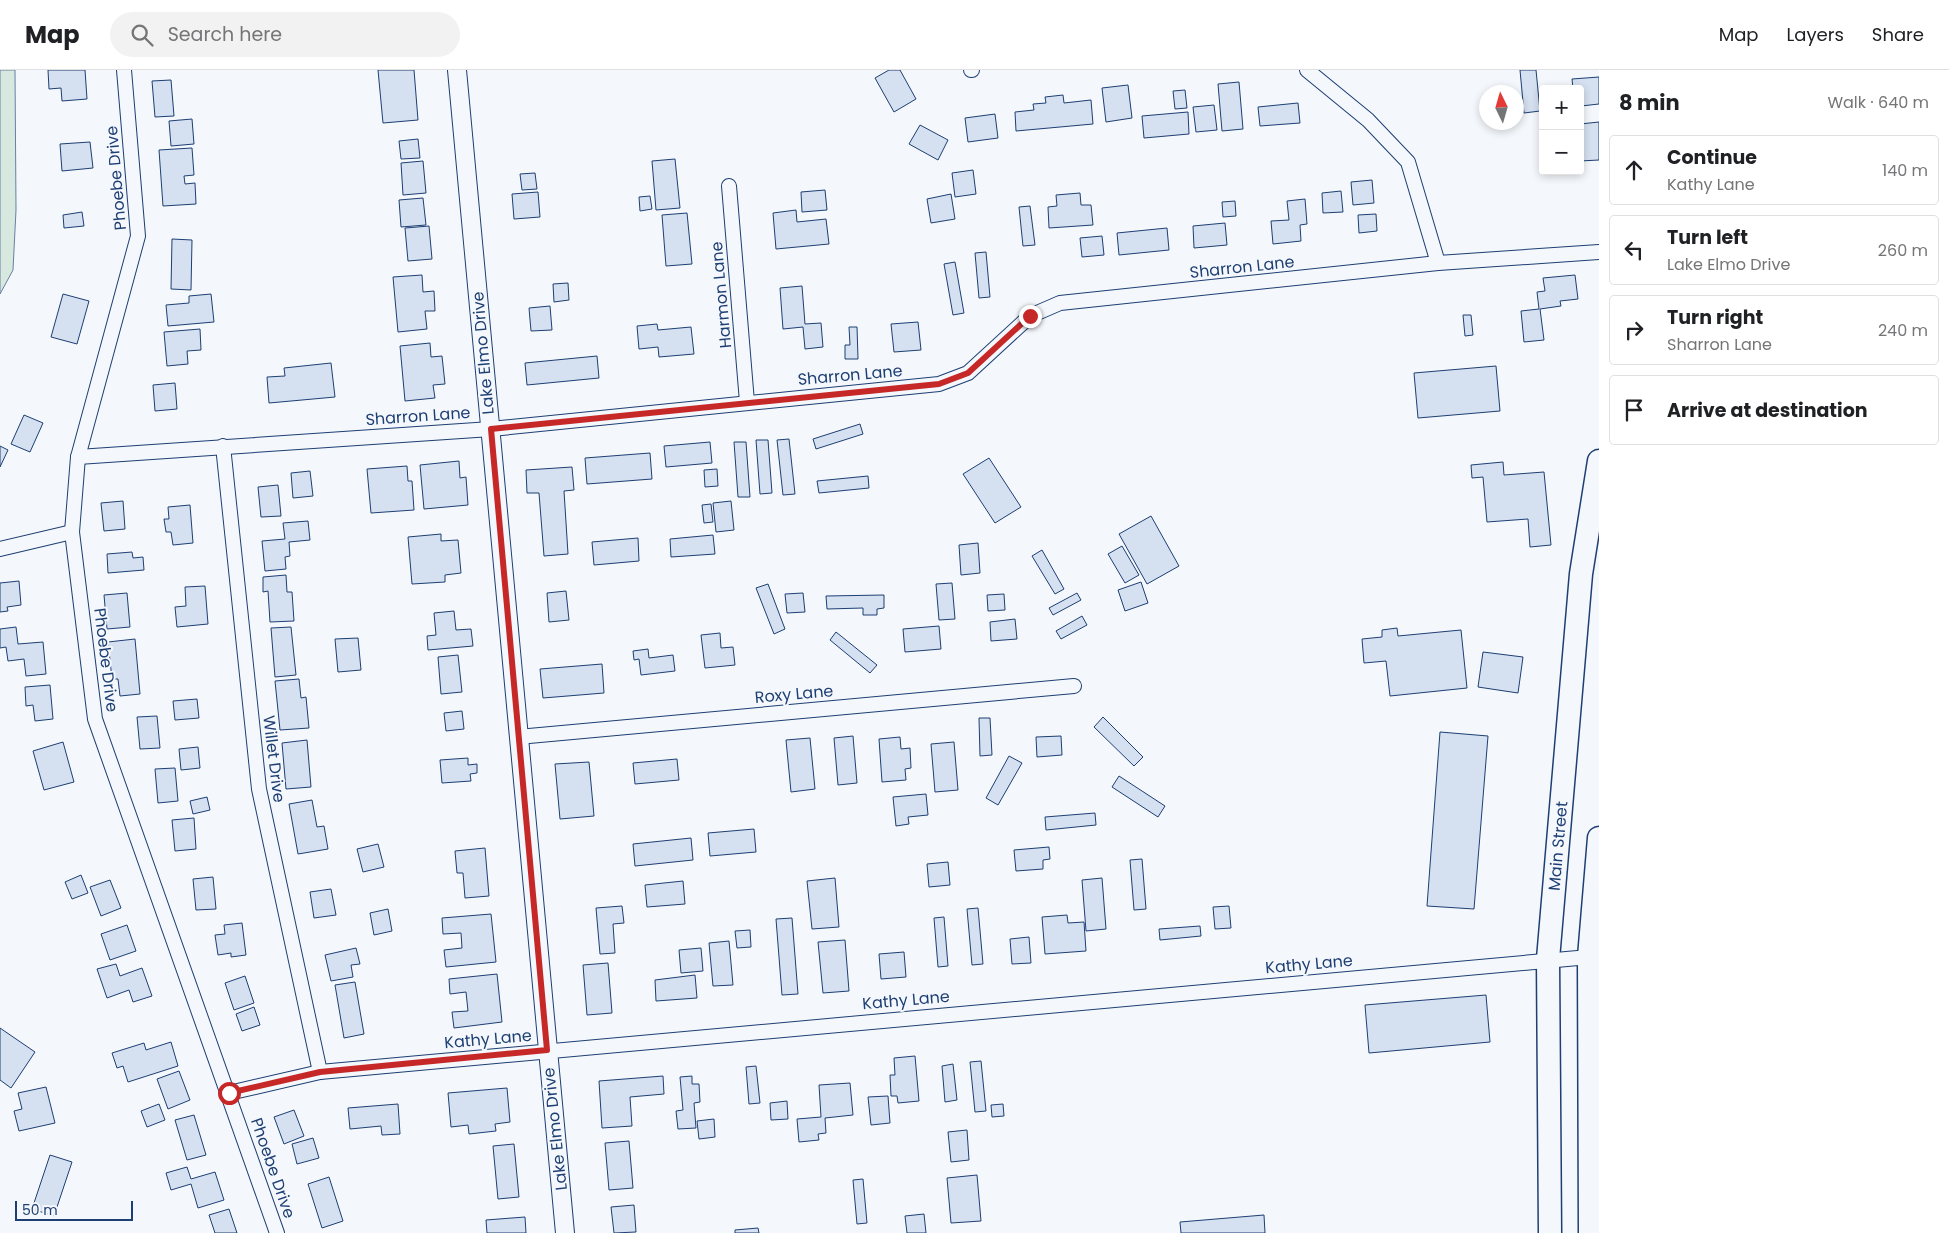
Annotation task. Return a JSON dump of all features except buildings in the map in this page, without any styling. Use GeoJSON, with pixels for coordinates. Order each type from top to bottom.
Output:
{"type":"FeatureCollection","features":[{"type":"Feature","properties":{"kind":"main road","name":"Main Street"},"geometry":{"type":"LineString","coordinates":[[1550,1233],[1548,959],[1580,574],[1599,461]]}},
{"type":"Feature","properties":{"kind":"main road"},"geometry":{"type":"LineString","coordinates":[[1590,1233],[1589,958],[1599,838]]}},
{"type":"Feature","properties":{"kind":"street","name":"Phoebe Drive"},"geometry":{"type":"LineString","coordinates":[[124,70],[138,236],[78,458],[72,532],[95,719],[278,1233]]}},
{"type":"Feature","properties":{"kind":"street","name":"Lake Elmo Drive"},"geometry":{"type":"LineString","coordinates":[[457,70],[565,1233]]}},
{"type":"Feature","properties":{"kind":"street"},"geometry":{"type":"LineString","coordinates":[[1307,70],[1368,120],[1408,162],[1438,264]]}},
{"type":"Feature","properties":{"kind":"street","name":"Harmon Lane"},"geometry":{"type":"LineString","coordinates":[[729,186],[747,402]]}},
{"type":"Feature","properties":{"kind":"street","name":"Sharron Lane"},"geometry":{"type":"LineString","coordinates":[[78,458],[223,446],[491,429],[939,384],[968,373],[1030,316],[1060,303],[1438,264],[1599,252]]}},
{"type":"Feature","properties":{"kind":"street","name":"Willet Drive"},"geometry":{"type":"LineString","coordinates":[[223,446],[259,789],[320,1072]]}},
{"type":"Feature","properties":{"kind":"street"},"geometry":{"type":"LineString","coordinates":[[0,549],[72,532]]}},
{"type":"Feature","properties":{"kind":"street","name":"Roxy Lane"},"geometry":{"type":"LineString","coordinates":[[518,737],[1074,686]]}},
{"type":"Feature","properties":{"kind":"street","name":"Kathy Lane"},"geometry":{"type":"LineString","coordinates":[[229,1093],[320,1072],[1548,959],[1589,958]]}},
{"type":"Feature","properties":{"kind":"shaded area"},"geometry":{"type":"Polygon","coordinates":[[[0,70],[15,70],[16,210],[13,270],[0,294],[0,70]]]}},
{"type":"Feature","properties":{"kind":"route"},"geometry":{"type":"LineString","coordinates":[[229,1093],[320,1072],[547,1050],[491,429],[939,384],[968,373],[1030,316]]}}]}
